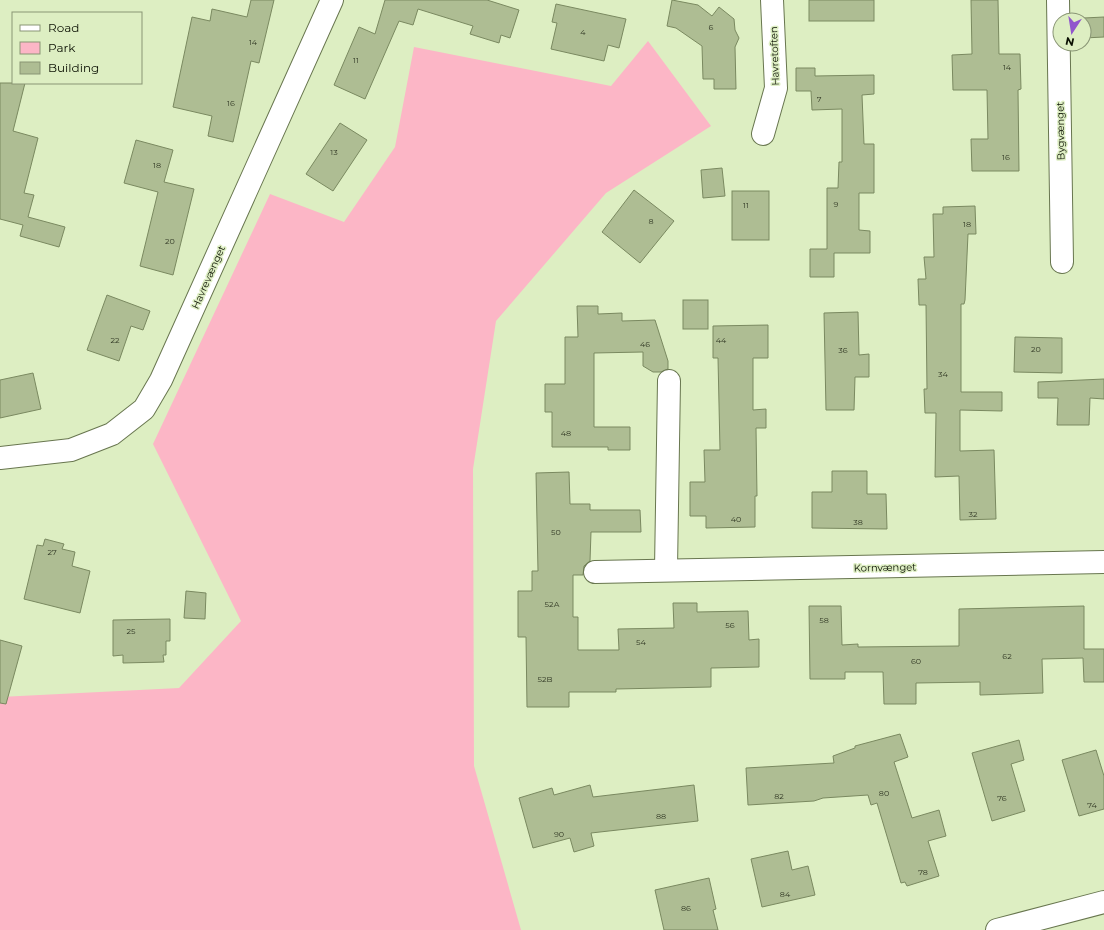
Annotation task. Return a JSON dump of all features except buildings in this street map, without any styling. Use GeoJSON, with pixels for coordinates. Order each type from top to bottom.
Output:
{"type":"FeatureCollection","features":[{"type":"Feature","properties":{"kind":"street","name":"Havrevænget"},"geometry":{"type":"LineString","coordinates":[[0,458],[71,450],[112,434],[144,410],[161,380],[332,0]]}},
{"type":"Feature","properties":{"kind":"street","name":"Havretoften"},"geometry":{"type":"LineString","coordinates":[[764,134],[776,88],[772,0]]}},
{"type":"Feature","properties":{"kind":"street","name":"Bygvænget"},"geometry":{"type":"LineString","coordinates":[[1058,0],[1062,262]]}},
{"type":"Feature","properties":{"kind":"street"},"geometry":{"type":"LineString","coordinates":[[666,569],[669,381]]}},
{"type":"Feature","properties":{"kind":"street","name":"Kornvænget"},"geometry":{"type":"LineString","coordinates":[[595,572],[666,569],[1104,562]]}},
{"type":"Feature","properties":{"kind":"street"},"geometry":{"type":"LineString","coordinates":[[997,930],[1104,902]]}},
{"type":"Feature","properties":{"kind":"green space"},"geometry":{"type":"Polygon","coordinates":[[[648,41],[711,126],[606,193],[496,321],[473,469],[474,766],[521,930],[0,930],[0,697],[179,688],[241,621],[153,444],[270,194],[344,222],[395,147],[414,47],[611,86],[648,41]]]}}]}
